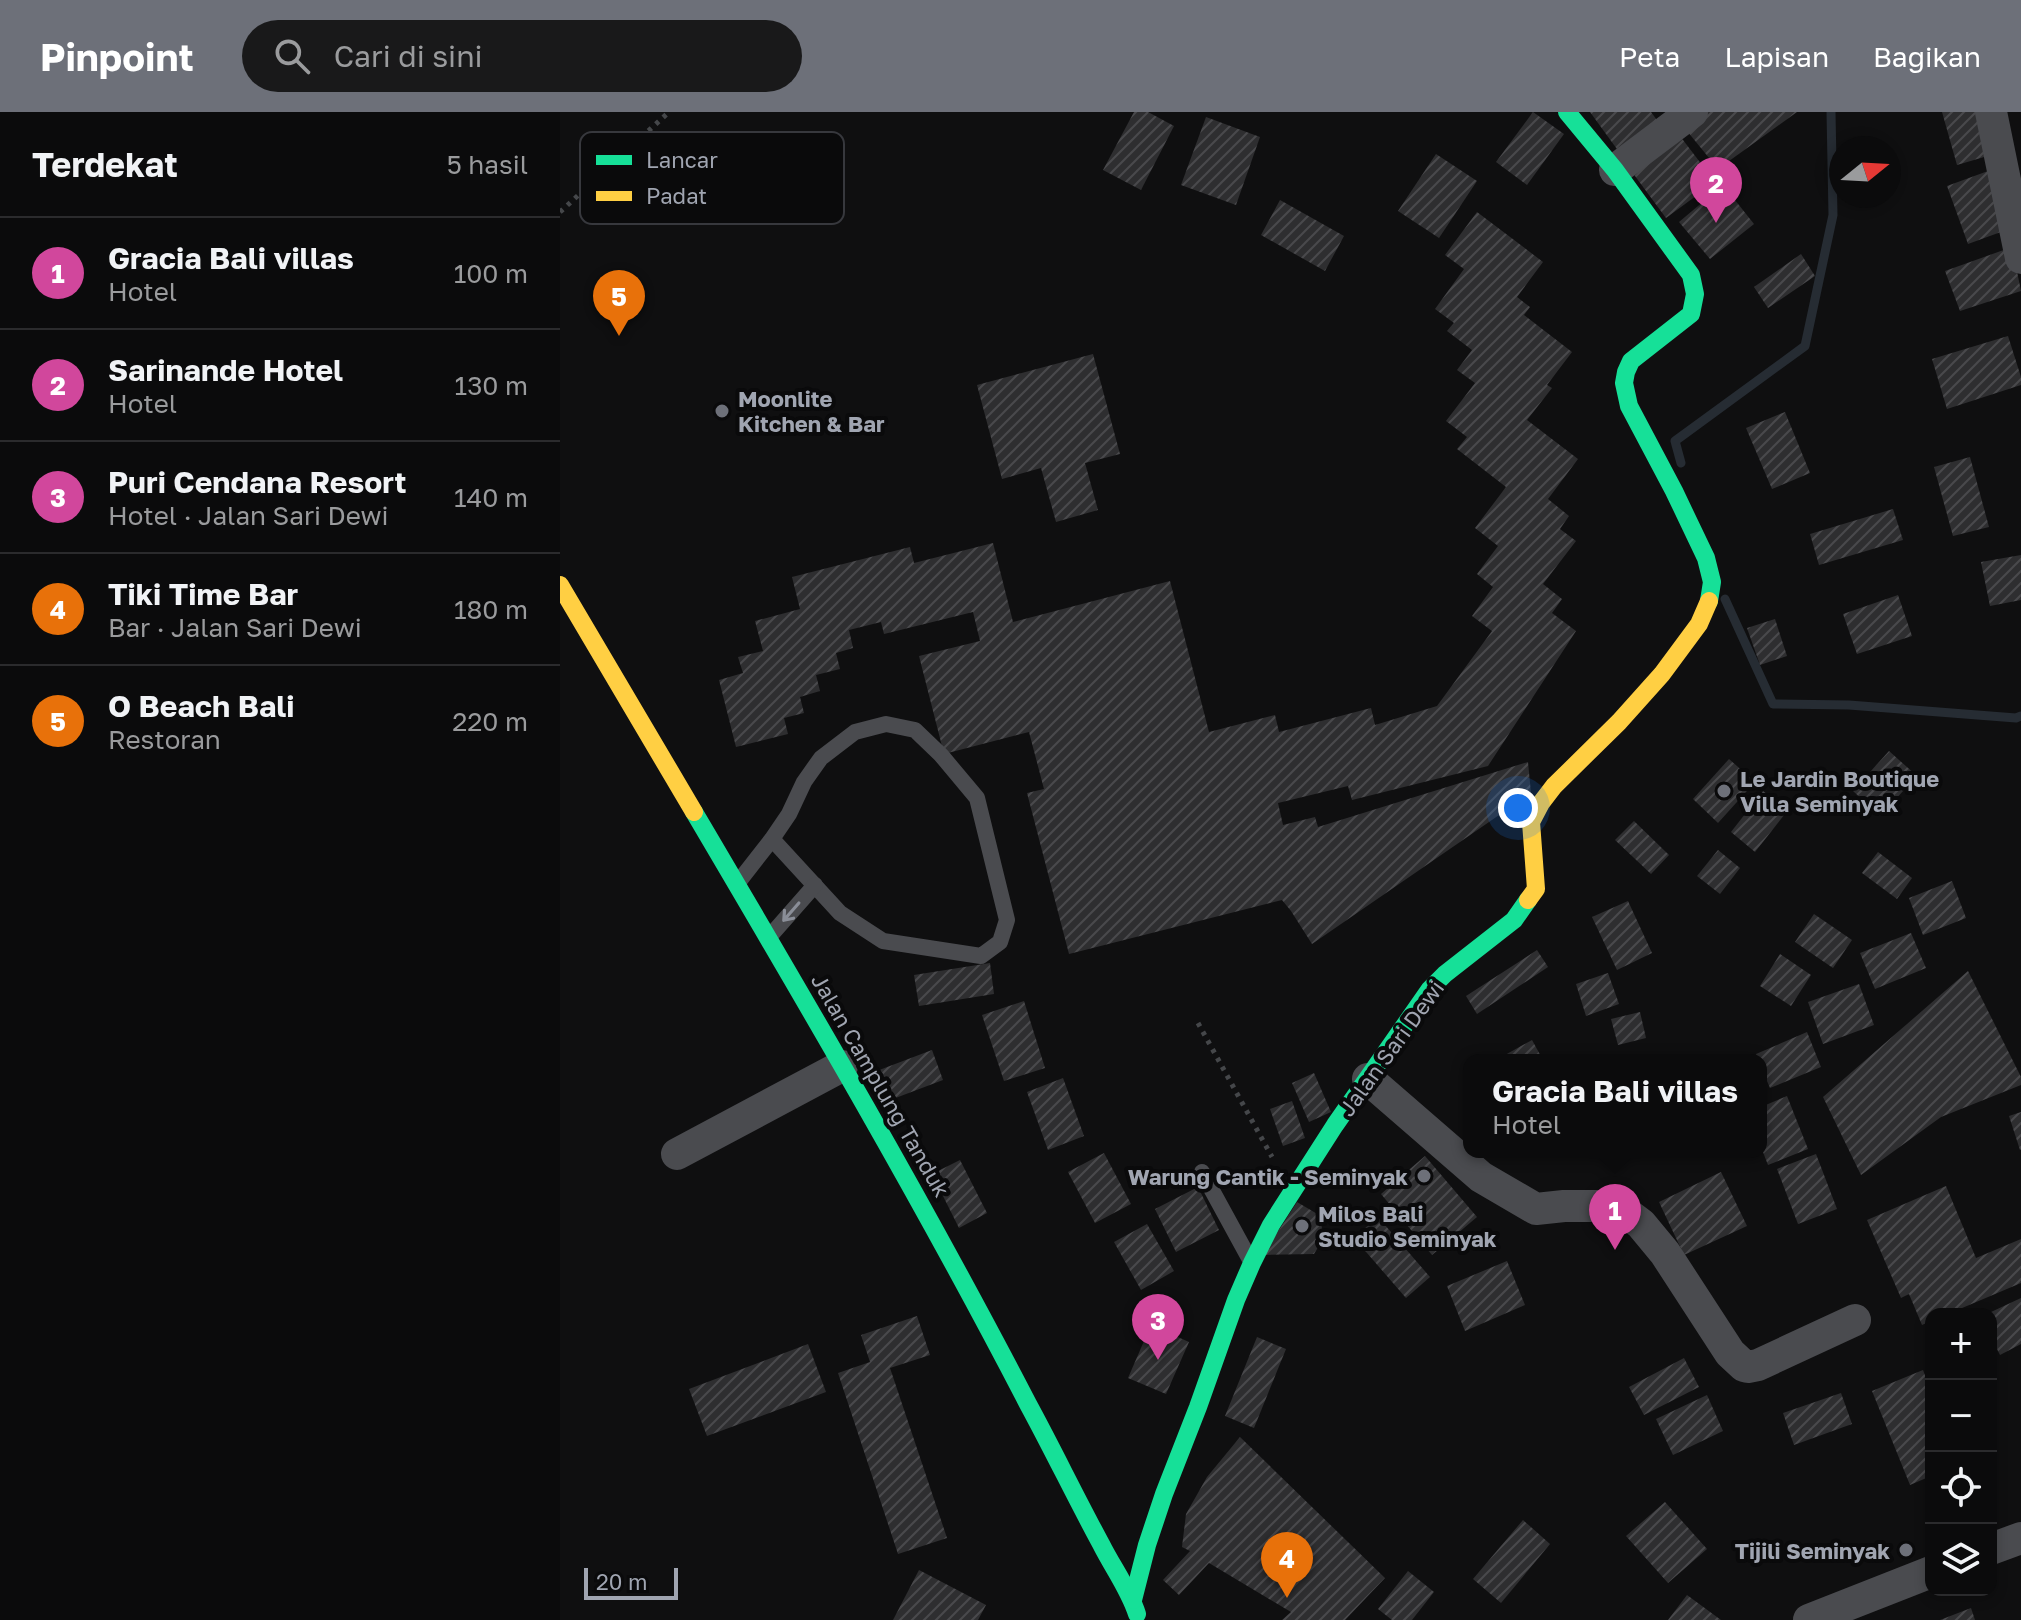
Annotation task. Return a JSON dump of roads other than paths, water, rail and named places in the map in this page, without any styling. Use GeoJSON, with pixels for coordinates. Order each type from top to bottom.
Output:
{"type":"FeatureCollection","features":[{"type":"Feature","properties":{"kind":"street"},"geometry":{"type":"LineString","coordinates":[[1567,112],[1615,170],[1692,112]]}},
{"type":"Feature","properties":{"kind":"street"},"geometry":{"type":"LineString","coordinates":[[1991,112],[2021,258]]}},
{"type":"Feature","properties":{"kind":"street","name":"Jalan Sari Dewi"},"geometry":{"type":"LineString","coordinates":[[1133,1600],[1164,1494],[1236,1300],[1271,1225],[1335,1125],[1430,989],[1514,920],[1536,889],[1531,824],[1546,796],[1642,699],[1686,643],[1708,605],[1712,580],[1700,544],[1624,393],[1625,371],[1631,361],[1691,314],[1696,297],[1691,275],[1615,170]]}},
{"type":"Feature","properties":{"kind":"street","name":"Jalan Camplung Tanduk"},"geometry":{"type":"LineString","coordinates":[[560,585],[737,883],[942,1242],[1133,1600],[1139,1620]]}},
{"type":"Feature","properties":{"kind":"street"},"geometry":{"type":"LineString","coordinates":[[677,1154],[842,1066]]}},
{"type":"Feature","properties":{"kind":"street"},"geometry":{"type":"LineString","coordinates":[[1368,1079],[1481,1177],[1536,1209],[1617,1206],[1641,1224],[1665,1253],[1730,1353],[1744,1366],[1772,1360],[1855,1320]]}},
{"type":"Feature","properties":{"kind":"street"},"geometry":{"type":"LineString","coordinates":[[1997,1547],[2021,1538]]}},
{"type":"Feature","properties":{"kind":"street"},"geometry":{"type":"LineString","coordinates":[[1809,1620],[1846,1613],[1925,1575]]}},
{"type":"Feature","properties":{"kind":"lane"},"geometry":{"type":"LineString","coordinates":[[737,883],[789,814],[804,782],[821,758],[855,732],[886,724],[915,730],[977,798],[1007,920],[1000,942],[981,956],[883,941],[840,913],[772,839]]}},
{"type":"Feature","properties":{"kind":"lane"},"geometry":{"type":"LineString","coordinates":[[768,938],[815,885]]}},
{"type":"Feature","properties":{"kind":"lane"},"geometry":{"type":"LineString","coordinates":[[1202,1172],[1252,1263]]}},
{"type":"Feature","properties":{"kind":"waterway"},"geometry":{"type":"LineString","coordinates":[[1681,463],[1675,441],[1805,346],[1833,215],[1831,112]]}},
{"type":"Feature","properties":{"kind":"waterway"},"geometry":{"type":"LineString","coordinates":[[1725,599],[1773,704],[1849,705],[2021,716]]}},
{"type":"Feature","properties":{"kind":"place","name":"Sarinande Hotel"},"geometry":{"type":"Point","coordinates":[1716,223]}},
{"type":"Feature","properties":{"kind":"place","name":"O Beach Bali"},"geometry":{"type":"Point","coordinates":[619,336]}},
{"type":"Feature","properties":{"kind":"place","name":"Moonlite Kitchen & Bar"},"geometry":{"type":"Point","coordinates":[722,411]}},
{"type":"Feature","properties":{"kind":"place","name":"Le Jardin Boutique Villa Seminyak"},"geometry":{"type":"Point","coordinates":[1724,791]}},
{"type":"Feature","properties":{"kind":"place","name":"Warung Cantik - Seminyak"},"geometry":{"type":"Point","coordinates":[1424,1176]}},
{"type":"Feature","properties":{"kind":"place","name":"Milos Bali Studio Seminyak"},"geometry":{"type":"Point","coordinates":[1302,1226]}},
{"type":"Feature","properties":{"kind":"place","name":"Gracia Bali villas"},"geometry":{"type":"Point","coordinates":[1615,1250]}},
{"type":"Feature","properties":{"kind":"place","name":"Puri Cendana Resort"},"geometry":{"type":"Point","coordinates":[1158,1360]}},
{"type":"Feature","properties":{"kind":"place","name":"Tijili Seminyak"},"geometry":{"type":"Point","coordinates":[1906,1550]}},
{"type":"Feature","properties":{"kind":"place","name":"Tiki Time Bar"},"geometry":{"type":"Point","coordinates":[1287,1598]}}]}
